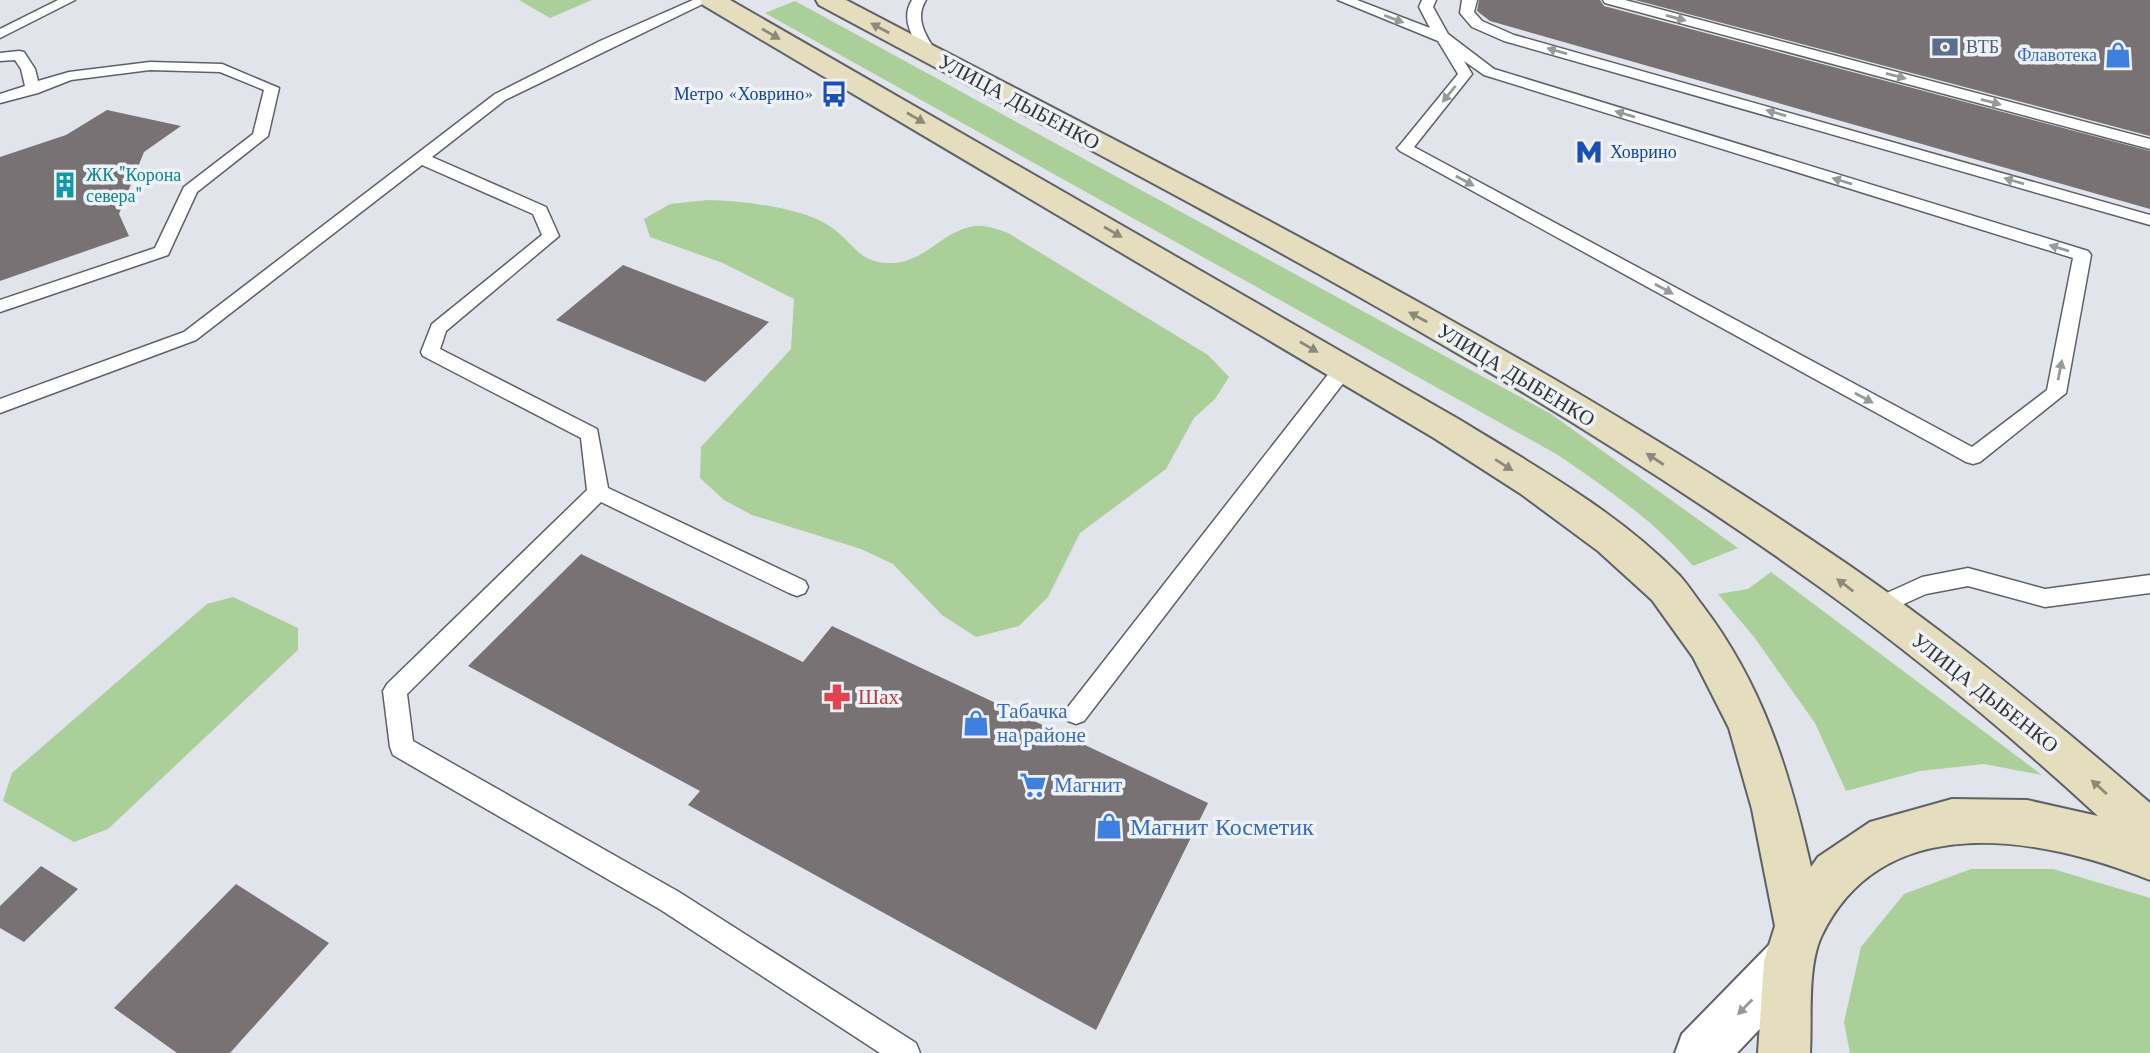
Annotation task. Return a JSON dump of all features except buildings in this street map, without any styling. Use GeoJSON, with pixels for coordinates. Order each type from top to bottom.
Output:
{"type":"FeatureCollection","features":[{"type":"Feature","properties":{"kind":"main road"},"geometry":{"type":"LineString","coordinates":[[712,0],[1344,368],[1534,484],[1612,540],[1666,588],[1709,645],[1750,726],[1775,809],[1795,943],[1784,1053]]}},
{"type":"Feature","properties":{"kind":"main road","name":"УЛИЦА ДЫБЕНКО"},"geometry":{"type":"LineString","coordinates":[[828,0],[1468,344],[1635,446],[1786,543],[1875,608],[2054,746],[2150,833]]}},
{"type":"Feature","properties":{"kind":"main road"},"geometry":{"type":"LineString","coordinates":[[1795,943],[1835,873],[1887,838],[1952,821],[2027,822],[2111,841],[2150,857]]}},
{"type":"Feature","properties":{"kind":"street"},"geometry":{"type":"LineString","coordinates":[[1701,1053],[1795,943]]}},
{"type":"Feature","properties":{"kind":"lane"},"geometry":{"type":"LineString","coordinates":[[0,34],[68,0]]}},
{"type":"Feature","properties":{"kind":"lane"},"geometry":{"type":"LineString","coordinates":[[0,406],[190,336],[500,97],[605,44],[704,0]]}},
{"type":"Feature","properties":{"kind":"lane"},"geometry":{"type":"LineString","coordinates":[[919,0],[914,6],[914,26],[932,56]]}},
{"type":"Feature","properties":{"kind":"lane"},"geometry":{"type":"LineString","coordinates":[[1345,0],[1443,38],[1489,72],[2082,255],[2056,393],[1973,457],[1405,148],[1465,74],[1443,38],[1431,22],[1426,7],[1429,0]]}},
{"type":"Feature","properties":{"kind":"lane"},"geometry":{"type":"LineString","coordinates":[[1470,0],[1467,2],[1467,13],[1477,24],[1509,38],[2150,220]]}},
{"type":"Feature","properties":{"kind":"lane"},"geometry":{"type":"LineString","coordinates":[[1610,0],[2150,145]]}},
{"type":"Feature","properties":{"kind":"lane"},"geometry":{"type":"LineString","coordinates":[[0,57],[19,55],[28,69],[33,90]]}},
{"type":"Feature","properties":{"kind":"lane"},"geometry":{"type":"LineString","coordinates":[[0,100],[69,76],[150,66],[222,68],[272,88],[260,136],[190,190],[162,251],[0,306]]}},
{"type":"Feature","properties":{"kind":"lane"},"geometry":{"type":"LineString","coordinates":[[420,159],[540,211],[551,236],[439,328],[430,352],[590,434],[598,492]]}},
{"type":"Feature","properties":{"kind":"lane"},"geometry":{"type":"LineString","coordinates":[[1076,714],[1344,368]]}},
{"type":"Feature","properties":{"kind":"lane"},"geometry":{"type":"LineString","coordinates":[[598,492],[797,587]]}},
{"type":"Feature","properties":{"kind":"lane"},"geometry":{"type":"LineString","coordinates":[[598,492],[395,691],[402,747],[670,901],[906,1053]]}},
{"type":"Feature","properties":{"kind":"lane"},"geometry":{"type":"LineString","coordinates":[[1875,608],[1922,586],[1968,577],[2045,598],[2150,584]]}},
{"type":"Feature","properties":{"kind":"green space"},"geometry":{"type":"Polygon","coordinates":[[[519,0],[592,0],[550,18],[519,0]]]}},
{"type":"Feature","properties":{"kind":"green space"},"geometry":{"type":"Polygon","coordinates":[[[795,1],[1551,414],[1738,548],[1693,566],[1646,520],[1558,455],[765,13],[795,1]]]}},
{"type":"Feature","properties":{"kind":"green space"},"geometry":{"type":"Polygon","coordinates":[[[708,200],[786,209],[816,219],[828,225],[864,256],[882,263],[906,261],[965,228],[984,226],[1008,233],[1208,355],[1229,377],[1215,399],[1194,418],[1166,469],[1080,533],[1048,597],[1019,626],[976,637],[942,615],[893,564],[861,549],[752,515],[724,500],[700,478],[701,447],[791,349],[794,299],[723,263],[650,237],[644,219],[670,204],[708,200]]]}},
{"type":"Feature","properties":{"kind":"green space"},"geometry":{"type":"Polygon","coordinates":[[[1771,572],[2042,775],[1984,764],[1920,771],[1846,791],[1815,723],[1754,637],[1718,594],[1748,589],[1771,572]]]}},
{"type":"Feature","properties":{"kind":"green space"},"geometry":{"type":"Polygon","coordinates":[[[233,597],[298,628],[298,650],[108,829],[74,842],[3,801],[12,773],[207,604],[233,597]]]}},
{"type":"Feature","properties":{"kind":"green space"},"geometry":{"type":"Polygon","coordinates":[[[1971,869],[2053,869],[2150,898],[2150,1053],[1850,1053],[1844,1022],[1861,947],[1904,894],[1971,869]]]}},
{"type":"Feature","properties":{"kind":"place","name":"ВТБ"},"geometry":{"type":"Point","coordinates":[1945,47]}},
{"type":"Feature","properties":{"kind":"place","name":"Флавотека"},"geometry":{"type":"Point","coordinates":[2118,55]}},
{"type":"Feature","properties":{"kind":"place","name":"Метро «Ховрино»"},"geometry":{"type":"Point","coordinates":[834,94]}},
{"type":"Feature","properties":{"kind":"place","name":"Ховрино"},"geometry":{"type":"Point","coordinates":[1589,152]}},
{"type":"Feature","properties":{"kind":"place","name":"ЖК \"Корона севера\""},"geometry":{"type":"Point","coordinates":[65,185]}},
{"type":"Feature","properties":{"kind":"place","name":"Шах"},"geometry":{"type":"Point","coordinates":[837,697]}},
{"type":"Feature","properties":{"kind":"place","name":"Табачка на районе"},"geometry":{"type":"Point","coordinates":[976,723]}},
{"type":"Feature","properties":{"kind":"place","name":"Магнит"},"geometry":{"type":"Point","coordinates":[1033,785]}},
{"type":"Feature","properties":{"kind":"place","name":"Магнит Косметик"},"geometry":{"type":"Point","coordinates":[1109,826]}}]}
